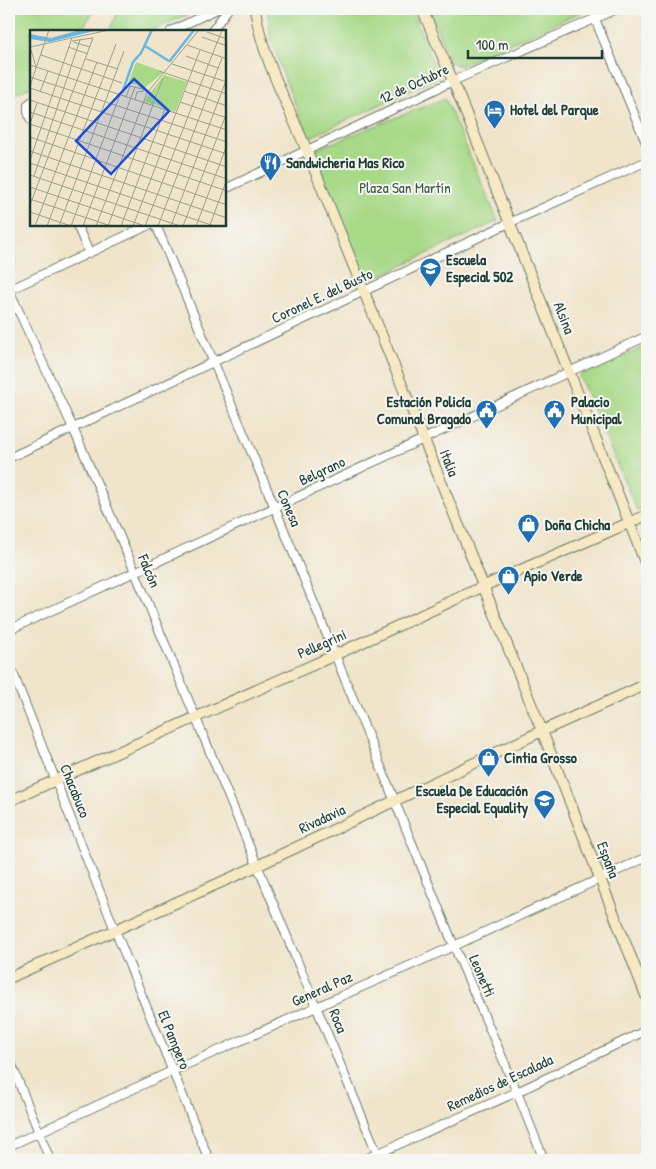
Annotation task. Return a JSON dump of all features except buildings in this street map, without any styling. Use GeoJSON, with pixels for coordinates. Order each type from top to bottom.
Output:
{"type":"FeatureCollection","features":[{"type":"Feature","properties":{"kind":"main road","name":"Italia"},"geometry":{"type":"LineString","coordinates":[[255,9],[271,65],[542,731]]}},
{"type":"Feature","properties":{"kind":"main road","name":"Alsina"},"geometry":{"type":"LineString","coordinates":[[422,9],[454,81],[647,567]]}},
{"type":"Feature","properties":{"kind":"main road","name":"Pellegrini"},"geometry":{"type":"LineString","coordinates":[[9,801],[336,655],[484,586],[647,515]]}},
{"type":"Feature","properties":{"kind":"main road","name":"Rivadavia"},"geometry":{"type":"LineString","coordinates":[[9,978],[396,802],[542,731],[647,684]]}},
{"type":"Feature","properties":{"kind":"main road","name":"España"},"geometry":{"type":"LineString","coordinates":[[542,731],[647,998]]}},
{"type":"Feature","properties":{"kind":"street"},"geometry":{"type":"LineString","coordinates":[[173,30],[217,9]]}},
{"type":"Feature","properties":{"kind":"street"},"geometry":{"type":"LineString","coordinates":[[213,30],[228,9]]}},
{"type":"Feature","properties":{"kind":"street","name":"12 de Octubre"},"geometry":{"type":"LineString","coordinates":[[226,189],[454,81],[617,9]]}},
{"type":"Feature","properties":{"kind":"street"},"geometry":{"type":"LineString","coordinates":[[594,19],[647,145]]}},
{"type":"Feature","properties":{"kind":"street"},"geometry":{"type":"LineString","coordinates":[[30,103],[28,112],[30,117]]}},
{"type":"Feature","properties":{"kind":"street","name":"Coronel E. del Busto"},"geometry":{"type":"LineString","coordinates":[[9,458],[509,223],[647,161]]}},
{"type":"Feature","properties":{"kind":"street"},"geometry":{"type":"LineString","coordinates":[[77,226],[89,252]]}},
{"type":"Feature","properties":{"kind":"street"},"geometry":{"type":"LineString","coordinates":[[9,290],[147,226]]}},
{"type":"Feature","properties":{"kind":"street","name":"Conesa"},"geometry":{"type":"LineString","coordinates":[[156,226],[396,802]]}},
{"type":"Feature","properties":{"kind":"street","name":"Falcón"},"geometry":{"type":"LineString","coordinates":[[9,290],[73,428],[257,866]]}},
{"type":"Feature","properties":{"kind":"street","name":"Belgrano"},"geometry":{"type":"LineString","coordinates":[[9,630],[647,336]]}},
{"type":"Feature","properties":{"kind":"street","name":"Chacabuco"},"geometry":{"type":"LineString","coordinates":[[9,663],[115,930]]}},
{"type":"Feature","properties":{"kind":"street","name":"Leonetti"},"geometry":{"type":"LineString","coordinates":[[396,802],[544,1160]]}},
{"type":"Feature","properties":{"kind":"street","name":"General Paz"},"geometry":{"type":"LineString","coordinates":[[9,1146],[647,857]]}},
{"type":"Feature","properties":{"kind":"street","name":"Roca"},"geometry":{"type":"LineString","coordinates":[[257,866],[317,1006],[378,1157]]}},
{"type":"Feature","properties":{"kind":"street","name":"El Pampero"},"geometry":{"type":"LineString","coordinates":[[115,930],[209,1160]]}},
{"type":"Feature","properties":{"kind":"street","name":"Remedios de Escalada"},"geometry":{"type":"LineString","coordinates":[[363,1160],[378,1157],[647,1030]]}},
{"type":"Feature","properties":{"kind":"street"},"geometry":{"type":"LineString","coordinates":[[9,1058],[50,1160]]}},
{"type":"Feature","properties":{"kind":"green space"},"geometry":{"type":"Polygon","coordinates":[[[9,9],[95,9],[82,30],[30,30],[30,86],[9,97],[9,9]]]}},
{"type":"Feature","properties":{"kind":"green space"},"geometry":{"type":"Polygon","coordinates":[[[119,9],[191,9],[187,15],[153,30],[110,30],[119,9]]]}},
{"type":"Feature","properties":{"kind":"green space"},"geometry":{"type":"Polygon","coordinates":[[[267,9],[411,9],[439,77],[309,138],[285,80],[271,39],[267,9]]]}},
{"type":"Feature","properties":{"kind":"green space"},"geometry":{"type":"Polygon","coordinates":[[[429,9],[588,9],[459,66],[449,61],[429,9]]]}},
{"type":"Feature","properties":{"kind":"green space","name":"Plaza San Martín"},"geometry":{"type":"Polygon","coordinates":[[[445,98],[498,221],[364,283],[312,151],[445,98]]]}},
{"type":"Feature","properties":{"kind":"green space"},"geometry":{"type":"Polygon","coordinates":[[[647,346],[647,507],[637,511],[579,375],[647,346]]]}},
{"type":"Feature","properties":{"kind":"waterway"},"geometry":{"type":"LineString","coordinates":[[9,253],[12,261]]}},
{"type":"Feature","properties":{"kind":"place","name":"Hotel del Parque"},"geometry":{"type":"Point","coordinates":[494,129]}},
{"type":"Feature","properties":{"kind":"place","name":"Sandwicheria Mas Rico"},"geometry":{"type":"Point","coordinates":[270,182]}},
{"type":"Feature","properties":{"kind":"place","name":"Escuela Especial 502"},"geometry":{"type":"Point","coordinates":[430,288]}},
{"type":"Feature","properties":{"kind":"place","name":"Estación Policía Comunal Bragado"},"geometry":{"type":"Point","coordinates":[487,430]}},
{"type":"Feature","properties":{"kind":"place","name":"Palacio Municipal"},"geometry":{"type":"Point","coordinates":[555,430]}},
{"type":"Feature","properties":{"kind":"place","name":"Doña Chicha"},"geometry":{"type":"Point","coordinates":[529,544]}},
{"type":"Feature","properties":{"kind":"place","name":"Apio Verde"},"geometry":{"type":"Point","coordinates":[508,595]}},
{"type":"Feature","properties":{"kind":"place","name":"Cintia Grosso"},"geometry":{"type":"Point","coordinates":[488,777]}},
{"type":"Feature","properties":{"kind":"place","name":"Escuela De Educación Especial Equality"},"geometry":{"type":"Point","coordinates":[544,819]}}]}
